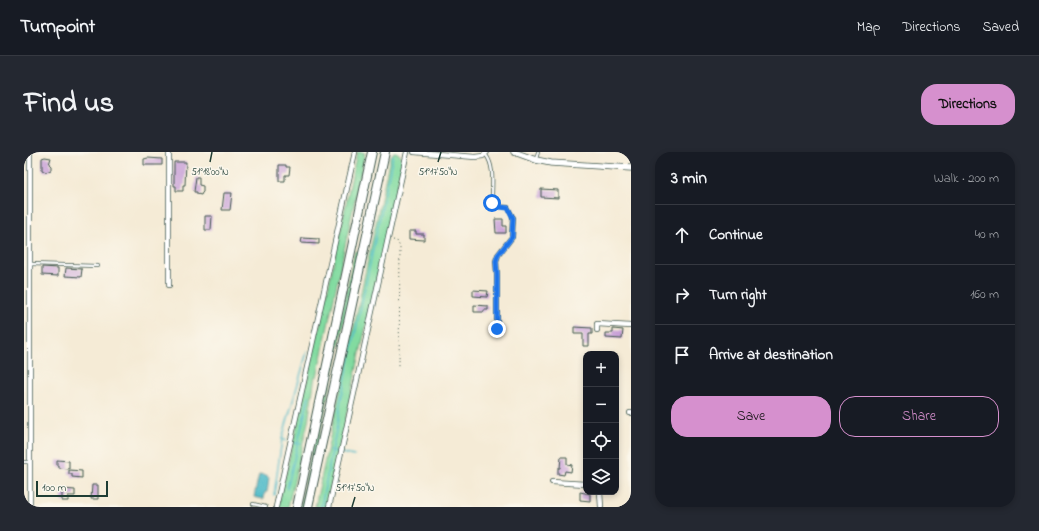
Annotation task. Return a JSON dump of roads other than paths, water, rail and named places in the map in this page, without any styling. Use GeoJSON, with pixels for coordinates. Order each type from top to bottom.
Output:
{"type":"FeatureCollection","features":[{"type":"Feature","properties":{"kind":"highway"},"geometry":{"type":"LineString","coordinates":[[297,507],[372,152]]}},
{"type":"Feature","properties":{"kind":"highway"},"geometry":{"type":"LineString","coordinates":[[308,507],[385,152]]}},
{"type":"Feature","properties":{"kind":"street"},"geometry":{"type":"LineString","coordinates":[[30,152],[30,264],[27,411],[27,462],[30,507]]}},
{"type":"Feature","properties":{"kind":"street"},"geometry":{"type":"LineString","coordinates":[[169,152],[169,285]]}},
{"type":"Feature","properties":{"kind":"street"},"geometry":{"type":"LineString","coordinates":[[276,507],[354,152]]}},
{"type":"Feature","properties":{"kind":"street"},"geometry":{"type":"LineString","coordinates":[[330,507],[407,152]]}},
{"type":"Feature","properties":{"kind":"street"},"geometry":{"type":"LineString","coordinates":[[414,152],[472,157],[480,157],[487,153]]}},
{"type":"Feature","properties":{"kind":"street"},"geometry":{"type":"LineString","coordinates":[[514,152],[536,160],[561,164],[631,168]]}},
{"type":"Feature","properties":{"kind":"street"},"geometry":{"type":"LineString","coordinates":[[497,329],[496,261],[498,255],[512,237],[513,218]]}},
{"type":"Feature","properties":{"kind":"street"},"geometry":{"type":"LineString","coordinates":[[597,330],[597,324],[631,326]]}},
{"type":"Feature","properties":{"kind":"street"},"geometry":{"type":"LineString","coordinates":[[552,482],[583,484]]}},
{"type":"Feature","properties":{"kind":"street"},"geometry":{"type":"LineString","coordinates":[[600,495],[601,507]]}},
{"type":"Feature","properties":{"kind":"lane"},"geometry":{"type":"LineString","coordinates":[[536,160],[538,152]]}},
{"type":"Feature","properties":{"kind":"lane"},"geometry":{"type":"LineString","coordinates":[[487,153],[492,171],[492,206],[508,208],[513,218]]}},
{"type":"Feature","properties":{"kind":"lane"},"geometry":{"type":"LineString","coordinates":[[24,178],[30,181]]}},
{"type":"Feature","properties":{"kind":"lane"},"geometry":{"type":"LineString","coordinates":[[24,183],[30,181]]}},
{"type":"Feature","properties":{"kind":"lane"},"geometry":{"type":"LineString","coordinates":[[359,213],[371,216]]}},
{"type":"Feature","properties":{"kind":"lane"},"geometry":{"type":"LineString","coordinates":[[30,264],[98,266]]}},
{"type":"Feature","properties":{"kind":"lane"},"geometry":{"type":"LineString","coordinates":[[253,504],[266,507]]}},
{"type":"Feature","properties":{"kind":"water"},"geometry":{"type":"Polygon","coordinates":[[[259,474],[269,477],[267,492],[265,492],[263,499],[254,497],[259,474]]]}},
{"type":"Feature","properties":{"kind":"waterway"},"geometry":{"type":"LineString","coordinates":[[321,507],[341,400],[393,155]]}},
{"type":"Feature","properties":{"kind":"waterway"},"geometry":{"type":"LineString","coordinates":[[274,495],[282,439],[307,352]]}},
{"type":"Feature","properties":{"kind":"waterway"},"geometry":{"type":"LineString","coordinates":[[287,489],[309,396]]}},
{"type":"Feature","properties":{"kind":"waterway"},"geometry":{"type":"LineString","coordinates":[[282,439],[287,441]]}},
{"type":"Feature","properties":{"kind":"waterway"},"geometry":{"type":"LineString","coordinates":[[294,443],[301,444]]}},
{"type":"Feature","properties":{"kind":"waterway"},"geometry":{"type":"LineString","coordinates":[[329,450],[354,456]]}},
{"type":"Feature","properties":{"kind":"waterway"},"geometry":{"type":"LineString","coordinates":[[325,502],[325,507]]}}]}
